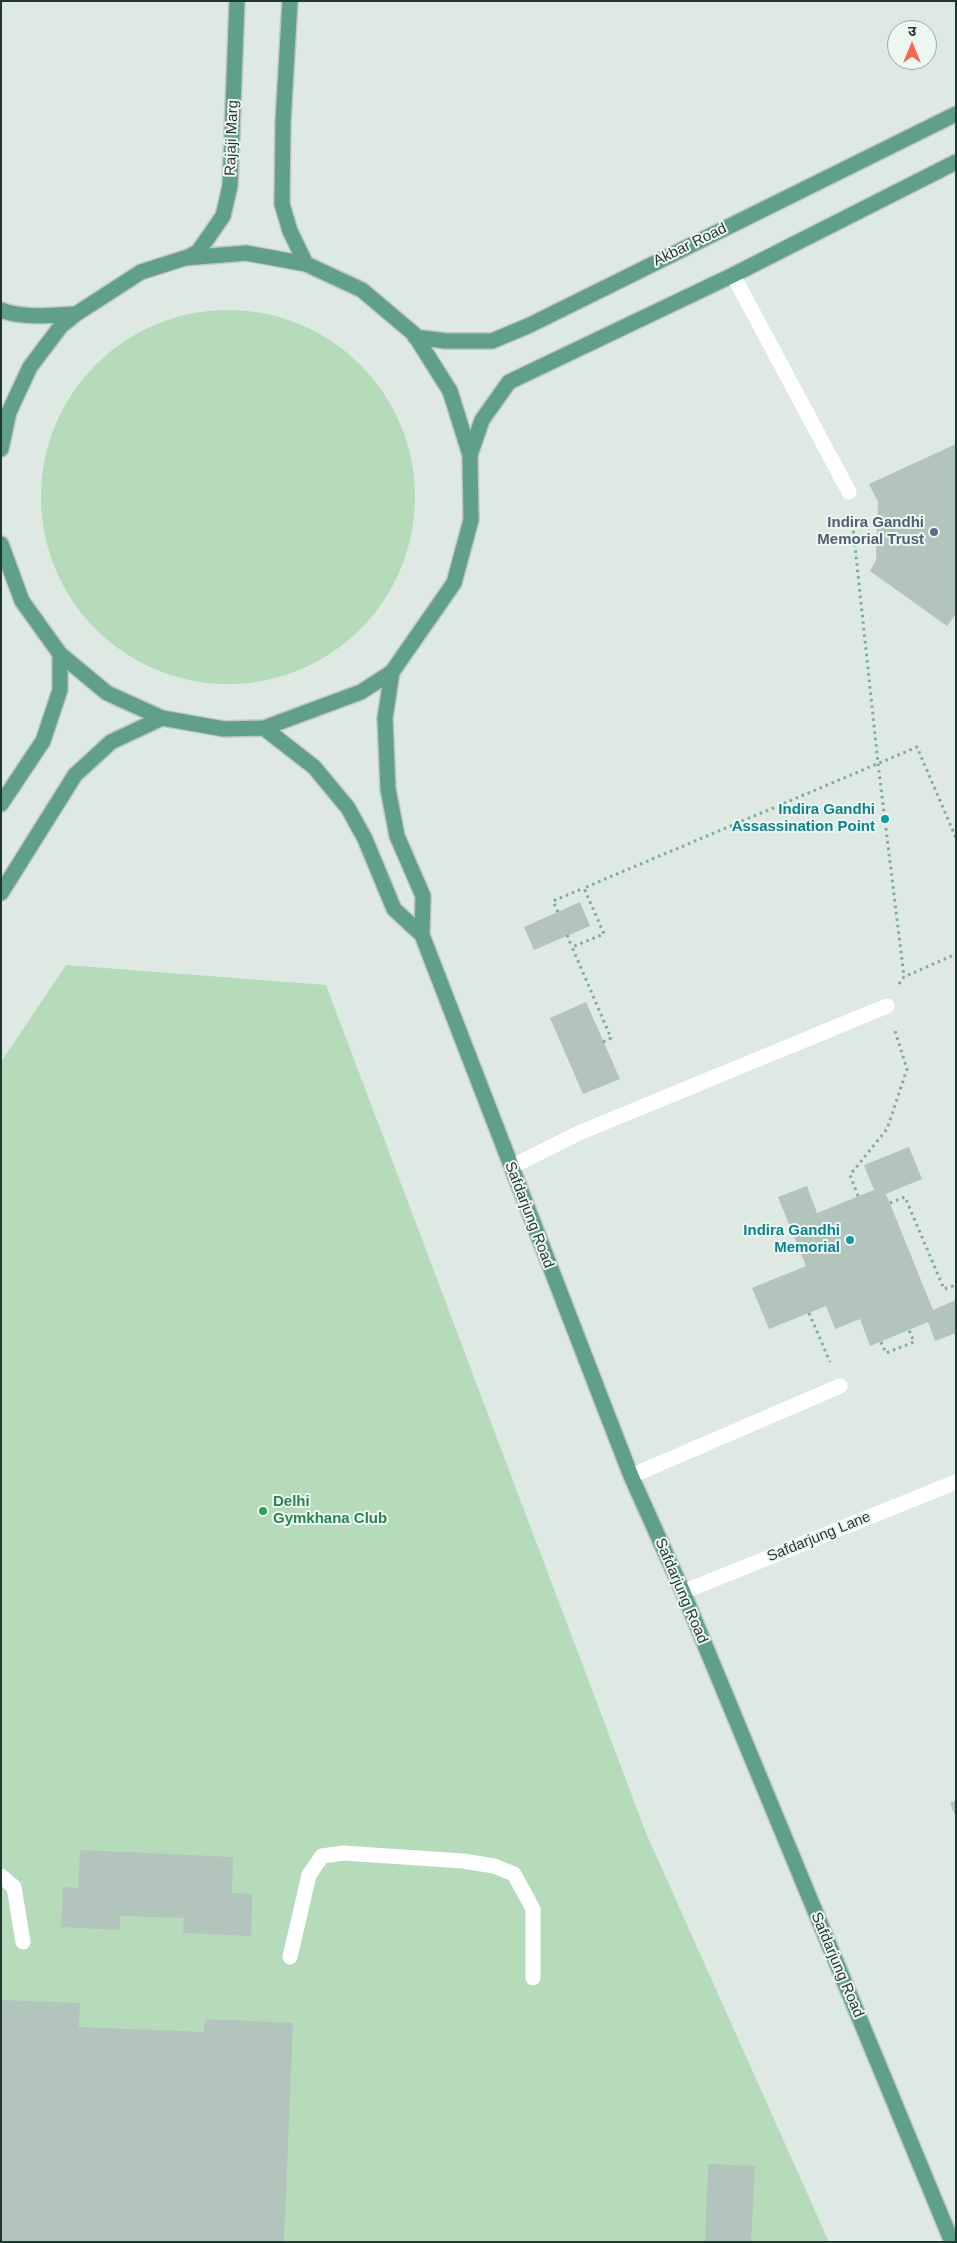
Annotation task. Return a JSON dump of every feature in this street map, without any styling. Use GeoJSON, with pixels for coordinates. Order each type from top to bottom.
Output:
{"type":"FeatureCollection","features":[{"type":"Feature","properties":{"kind":"main road","name":"Rajaji Marg"},"geometry":{"type":"LineString","coordinates":[[185,258],[198,252],[223,216],[230,186],[237,1]]}},
{"type":"Feature","properties":{"kind":"main road"},"geometry":{"type":"LineString","coordinates":[[290,1],[283,122],[282,204],[290,231],[306,264]]}},
{"type":"Feature","properties":{"kind":"main road","name":"Akbar Road"},"geometry":{"type":"LineString","coordinates":[[415,338],[492,340],[530,325],[956,114]]}},
{"type":"Feature","properties":{"kind":"main road"},"geometry":{"type":"LineString","coordinates":[[470,455],[482,420],[509,382],[733,275],[956,162]]}},
{"type":"Feature","properties":{"kind":"main road"},"geometry":{"type":"LineString","coordinates":[[1,449],[5,407],[30,367],[61,326],[76,314],[141,272],[185,258],[246,254],[306,264],[362,290],[415,338],[450,391],[470,455],[471,520],[454,583],[392,672],[361,692],[264,728],[224,729],[162,718],[107,693],[60,654],[22,601],[1,544]]}},
{"type":"Feature","properties":{"kind":"main road"},"geometry":{"type":"LineString","coordinates":[[1,310],[10,314],[42,316],[76,314]]}},
{"type":"Feature","properties":{"kind":"main road"},"geometry":{"type":"LineString","coordinates":[[1,804],[43,741],[60,690],[60,654]]}},
{"type":"Feature","properties":{"kind":"main road","name":"Safdarjung Road"},"geometry":{"type":"LineString","coordinates":[[392,672],[386,718],[388,790],[397,836],[423,896],[422,935],[510,1167],[631,1476],[683,1592],[952,2242]]}},
{"type":"Feature","properties":{"kind":"main road"},"geometry":{"type":"LineString","coordinates":[[1,894],[75,775],[110,742],[162,718]]}},
{"type":"Feature","properties":{"kind":"main road","name":"Safdarjung Road"},"geometry":{"type":"LineString","coordinates":[[264,728],[314,767],[348,808],[365,839],[394,909],[422,935]]}},
{"type":"Feature","properties":{"kind":"street"},"geometry":{"type":"LineString","coordinates":[[733,275],[849,492]]}},
{"type":"Feature","properties":{"kind":"street"},"geometry":{"type":"LineString","coordinates":[[510,1167],[579,1133],[887,1006]]}},
{"type":"Feature","properties":{"kind":"street"},"geometry":{"type":"LineString","coordinates":[[631,1476],[840,1386]]}},
{"type":"Feature","properties":{"kind":"street","name":"Safdarjung Lane"},"geometry":{"type":"LineString","coordinates":[[683,1592],[956,1482]]}},
{"type":"Feature","properties":{"kind":"street"},"geometry":{"type":"LineString","coordinates":[[290,1957],[309,1875],[322,1856],[343,1853],[463,1861],[494,1866],[514,1874],[533,1910],[533,1978]]}},
{"type":"Feature","properties":{"kind":"street"},"geometry":{"type":"LineString","coordinates":[[1,1876],[14,1887],[23,1942]]}},
{"type":"Feature","properties":{"kind":"path"},"geometry":{"type":"LineString","coordinates":[[849,492],[878,763],[904,977]]}},
{"type":"Feature","properties":{"kind":"path"},"geometry":{"type":"LineString","coordinates":[[558,912],[553,900],[916,746],[956,838]]}},
{"type":"Feature","properties":{"kind":"path"},"geometry":{"type":"LineString","coordinates":[[572,947],[604,934],[584,888]]}},
{"type":"Feature","properties":{"kind":"path"},"geometry":{"type":"LineString","coordinates":[[567,936],[611,1038],[603,1042]]}},
{"type":"Feature","properties":{"kind":"path"},"geometry":{"type":"LineString","coordinates":[[858,1196],[850,1175],[887,1129],[907,1069],[887,1006],[904,977],[956,954]]}},
{"type":"Feature","properties":{"kind":"path"},"geometry":{"type":"LineString","coordinates":[[890,1203],[905,1197],[944,1289],[956,1284]]}},
{"type":"Feature","properties":{"kind":"path"},"geometry":{"type":"LineString","coordinates":[[809,1313],[840,1386]]}},
{"type":"Feature","properties":{"kind":"path"},"geometry":{"type":"LineString","coordinates":[[881,1342],[886,1353],[914,1342],[909,1330]]}},
{"type":"Feature","properties":{"kind":"green space"},"geometry":{"type":"Polygon","coordinates":[[[228,310],[265,313],[300,324],[332,341],[347,352],[373,378],[384,393],[401,425],[412,460],[415,497],[412,534],[401,569],[384,601],[373,616],[347,642],[332,653],[300,670],[265,681],[228,684],[191,681],[156,670],[124,653],[109,642],[83,616],[72,601],[55,569],[44,534],[41,497],[44,460],[55,425],[72,393],[83,378],[109,352],[124,341],[156,324],[191,313],[228,310]]]}},
{"type":"Feature","properties":{"kind":"green space","name":"Delhi Gymkhana Club"},"geometry":{"type":"Polygon","coordinates":[[[66,965],[326,985],[646,1833],[829,2242],[1,2242],[1,1062],[66,965]]]}},
{"type":"Feature","properties":{"kind":"building"},"geometry":{"type":"Polygon","coordinates":[[[956,444],[956,614],[947,626],[870,571],[876,560],[878,502],[869,484],[956,444]]]}},
{"type":"Feature","properties":{"kind":"building"},"geometry":{"type":"Polygon","coordinates":[[[580,902],[590,926],[534,950],[524,927],[580,902]]]}},
{"type":"Feature","properties":{"kind":"building"},"geometry":{"type":"Polygon","coordinates":[[[586,1002],[620,1079],[583,1094],[550,1018],[586,1002]]]}},
{"type":"Feature","properties":{"kind":"building","name":"Indira Gandhi Memorial"},"geometry":{"type":"Polygon","coordinates":[[[909,1147],[922,1179],[886,1194],[933,1310],[956,1300],[956,1333],[935,1341],[928,1322],[870,1346],[860,1319],[835,1329],[826,1306],[769,1329],[752,1288],[806,1266],[778,1197],[807,1186],[817,1213],[874,1190],[864,1165],[909,1147]]]}},
{"type":"Feature","properties":{"kind":"building"},"geometry":{"type":"Polygon","coordinates":[[[956,1800],[956,1818],[950,1803],[956,1800]]]}},
{"type":"Feature","properties":{"kind":"building"},"geometry":{"type":"Polygon","coordinates":[[[80,1850],[233,1857],[232,1893],[252,1894],[251,1936],[183,1933],[184,1918],[120,1916],[120,1930],[61,1927],[63,1887],[78,1888],[80,1850]]]}},
{"type":"Feature","properties":{"kind":"building"},"geometry":{"type":"Polygon","coordinates":[[[1,2000],[80,2003],[79,2027],[204,2032],[205,2019],[293,2023],[284,2242],[1,2242],[1,2000]]]}},
{"type":"Feature","properties":{"kind":"building"},"geometry":{"type":"Polygon","coordinates":[[[708,2164],[755,2166],[751,2242],[705,2242],[708,2164]]]}},
{"type":"Feature","properties":{"kind":"place","name":"Indira Gandhi Memorial Trust"},"geometry":{"type":"Point","coordinates":[934,532]}},
{"type":"Feature","properties":{"kind":"place","name":"Indira Gandhi Assassination Point"},"geometry":{"type":"Point","coordinates":[885,819]}},
{"type":"Feature","properties":{"kind":"place","name":"Indira Gandhi Memorial"},"geometry":{"type":"Point","coordinates":[850,1240]}},
{"type":"Feature","properties":{"kind":"place","name":"Delhi Gymkhana Club"},"geometry":{"type":"Point","coordinates":[263,1511]}}]}
